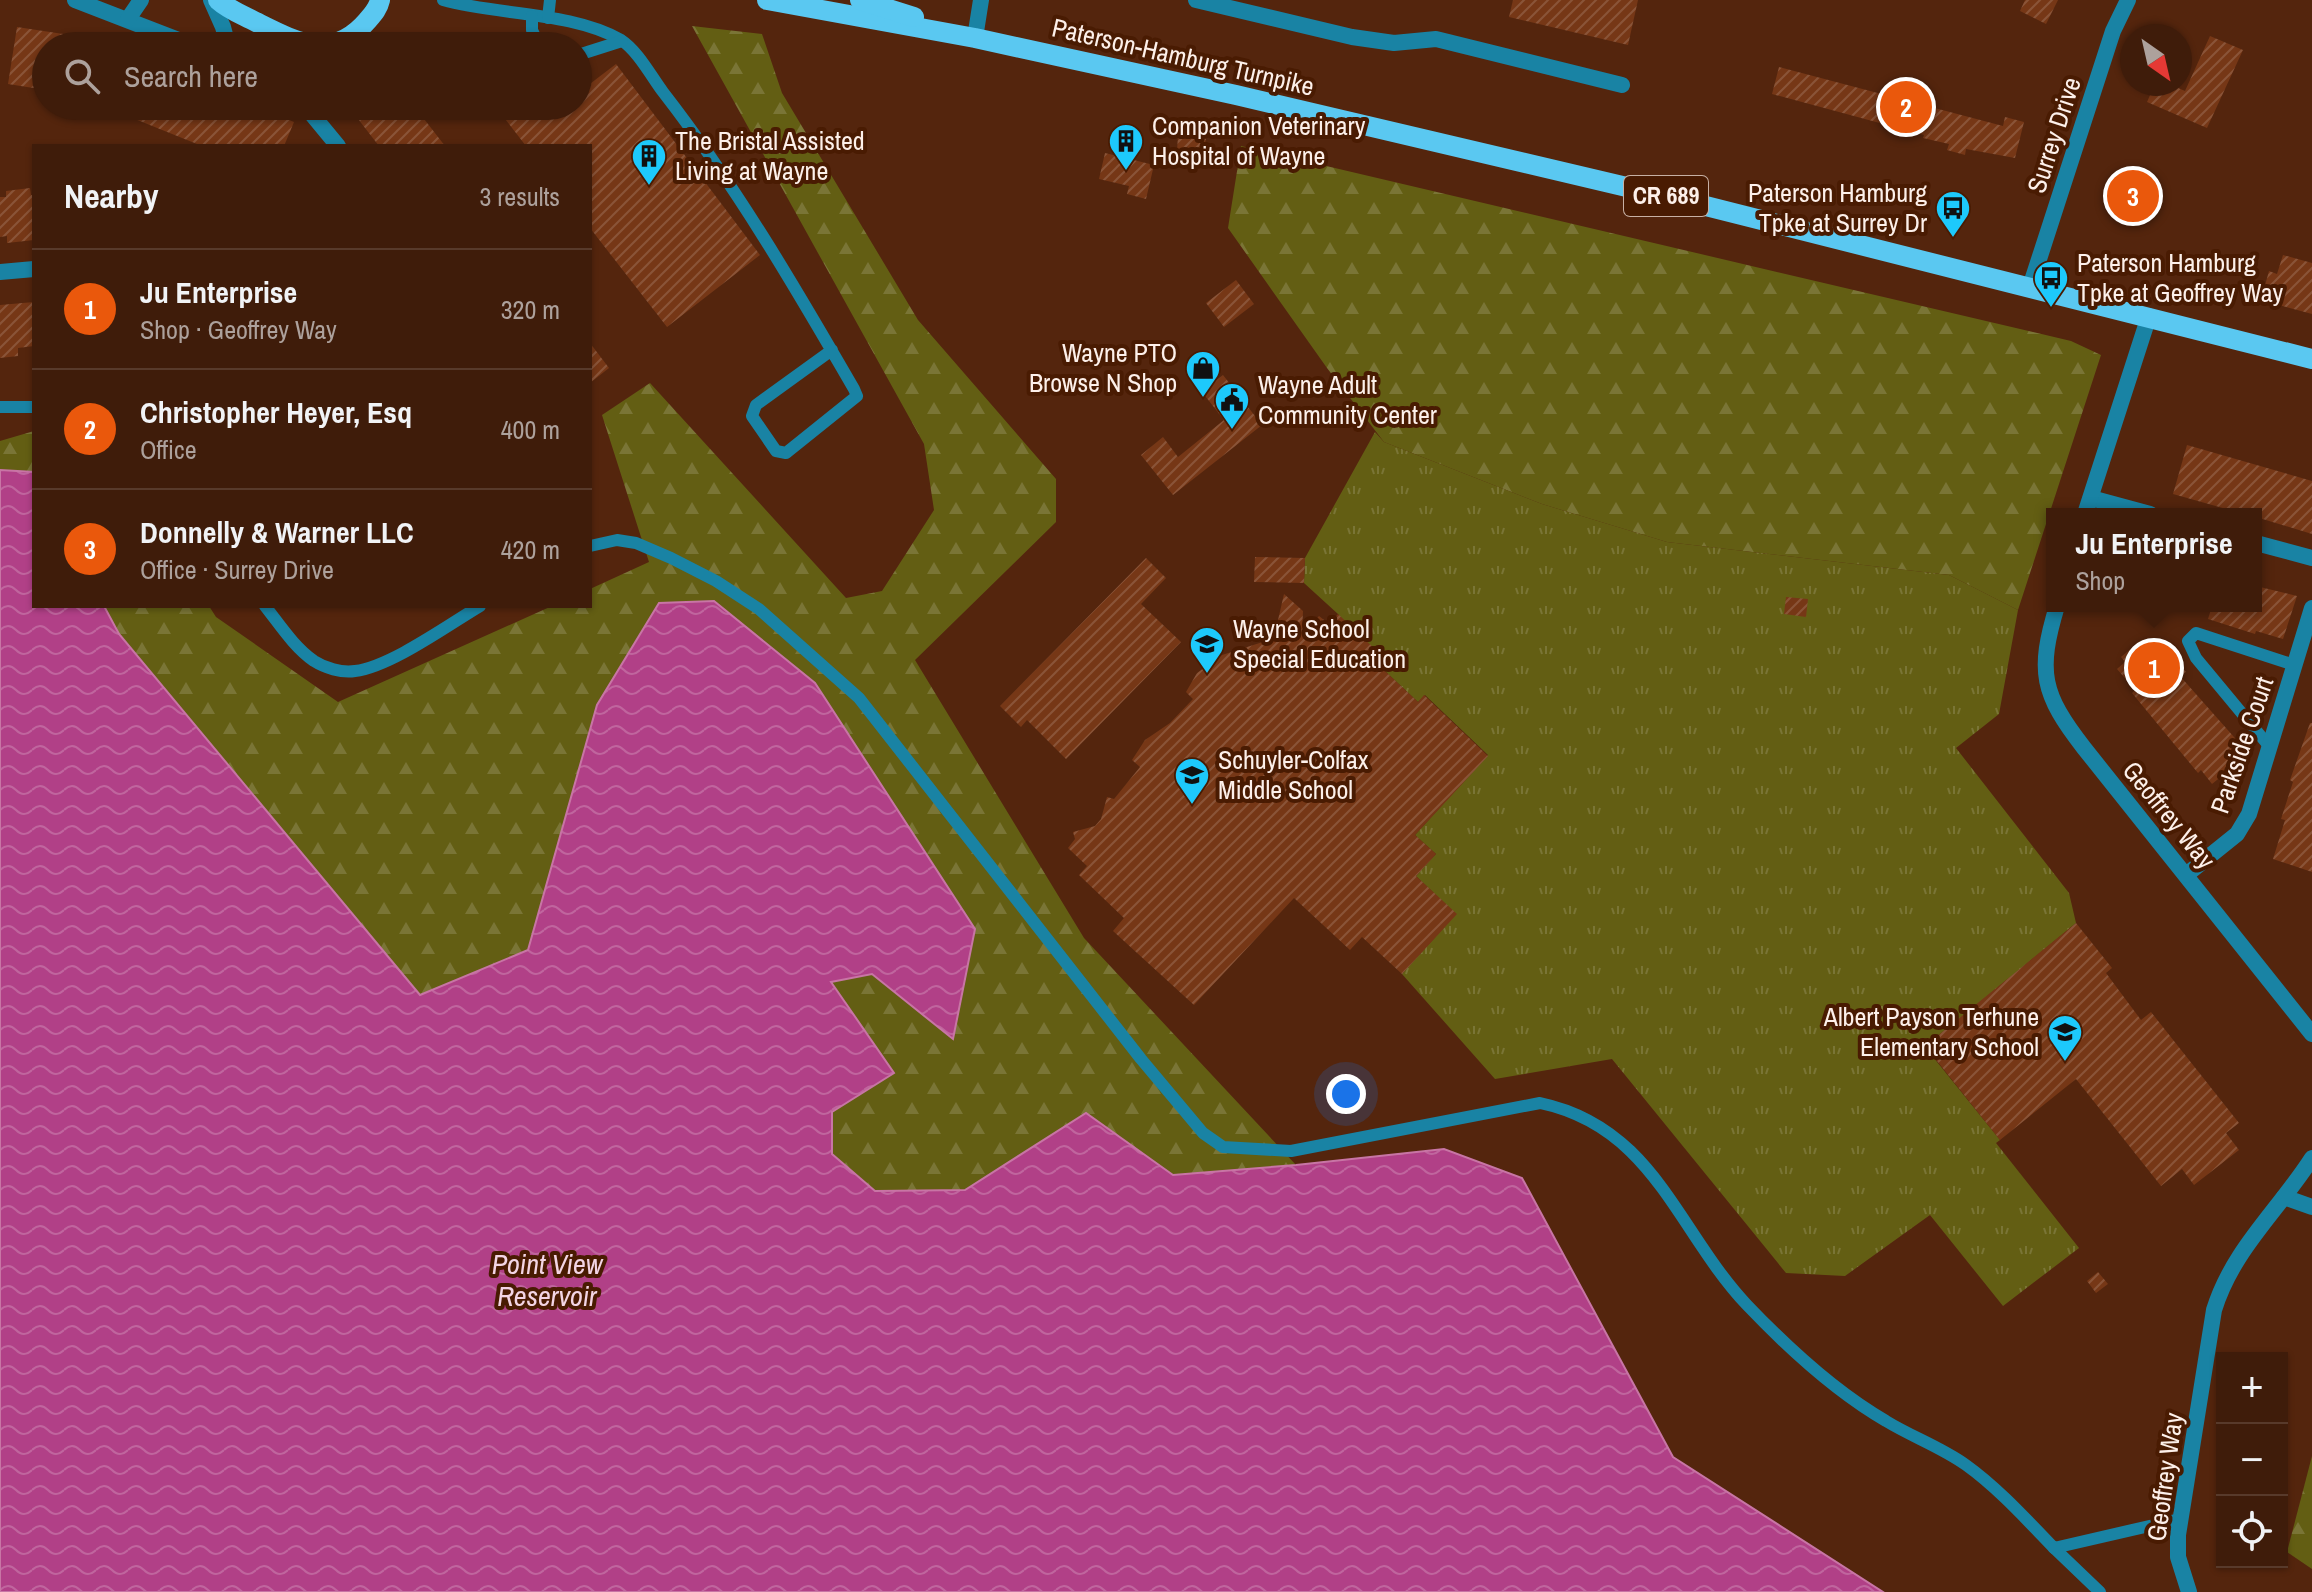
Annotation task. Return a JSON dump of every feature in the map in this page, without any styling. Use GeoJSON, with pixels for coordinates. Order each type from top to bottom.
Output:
{"type":"FeatureCollection","features":[{"type":"Feature","properties":{"kind":"main road"},"geometry":{"type":"LineString","coordinates":[[218,0],[278,32]]}},
{"type":"Feature","properties":{"kind":"main road"},"geometry":{"type":"LineString","coordinates":[[355,32],[373,14],[380,0]]}},
{"type":"Feature","properties":{"kind":"main road","name":"Paterson-Hamburg Turnpike"},"geometry":{"type":"LineString","coordinates":[[767,0],[975,38],[1236,95],[1686,201],[2312,359]]}},
{"type":"Feature","properties":{"kind":"main road","name":"Paterson-Hamburg Turnpike"},"geometry":{"type":"LineString","coordinates":[[860,0],[975,38]]}},
{"type":"Feature","properties":{"kind":"street"},"geometry":{"type":"LineString","coordinates":[[75,0],[160,32]]}},
{"type":"Feature","properties":{"kind":"street"},"geometry":{"type":"LineString","coordinates":[[128,19],[141,0]]}},
{"type":"Feature","properties":{"kind":"street"},"geometry":{"type":"LineString","coordinates":[[211,0],[224,32]]}},
{"type":"Feature","properties":{"kind":"street"},"geometry":{"type":"LineString","coordinates":[[975,38],[981,0]]}},
{"type":"Feature","properties":{"kind":"street"},"geometry":{"type":"LineString","coordinates":[[1196,0],[1352,37],[1394,43],[1436,39],[1622,85]]}},
{"type":"Feature","properties":{"kind":"street","name":"Surrey Drive"},"geometry":{"type":"LineString","coordinates":[[2030,287],[2113,31],[2128,0]]}},
{"type":"Feature","properties":{"kind":"street"},"geometry":{"type":"LineString","coordinates":[[317,120],[336,144]]}},
{"type":"Feature","properties":{"kind":"street"},"geometry":{"type":"LineString","coordinates":[[0,272],[32,269]]}},
{"type":"Feature","properties":{"kind":"street"},"geometry":{"type":"LineString","coordinates":[[2088,506],[2149,316]]}},
{"type":"Feature","properties":{"kind":"street"},"geometry":{"type":"LineString","coordinates":[[2262,545],[2312,558]]}},
{"type":"Feature","properties":{"kind":"street","name":"Parkside Court"},"geometry":{"type":"LineString","coordinates":[[2186,875],[2237,834],[2249,814],[2312,608]]}},
{"type":"Feature","properties":{"kind":"street","name":"Geoffrey Way"},"geometry":{"type":"LineString","coordinates":[[2055,612],[2045,666],[2054,706],[2312,1034]]}},
{"type":"Feature","properties":{"kind":"street","name":"Geoffrey Way"},"geometry":{"type":"LineString","coordinates":[[2189,1592],[2178,1557],[2180,1519],[2214,1310],[2235,1260],[2312,1158]]}},
{"type":"Feature","properties":{"kind":"street"},"geometry":{"type":"LineString","coordinates":[[2284,1197],[2312,1207]]}},
{"type":"Feature","properties":{"kind":"lane"},"geometry":{"type":"LineString","coordinates":[[443,0],[548,18],[599,31],[622,41],[674,106],[754,219],[832,350],[857,396],[786,453],[776,451],[752,416],[756,405],[832,350]]}},
{"type":"Feature","properties":{"kind":"lane"},"geometry":{"type":"LineString","coordinates":[[548,18],[550,0]]}},
{"type":"Feature","properties":{"kind":"lane"},"geometry":{"type":"LineString","coordinates":[[532,16],[533,32]]}},
{"type":"Feature","properties":{"kind":"lane"},"geometry":{"type":"LineString","coordinates":[[592,51],[622,41]]}},
{"type":"Feature","properties":{"kind":"lane"},"geometry":{"type":"LineString","coordinates":[[0,407],[32,407]]}},
{"type":"Feature","properties":{"kind":"lane"},"geometry":{"type":"LineString","coordinates":[[592,546],[617,540],[636,543],[716,581],[759,609],[859,698],[1141,1059],[1203,1133],[1223,1147],[1291,1151],[1540,1103],[1567,1108],[1599,1124],[1625,1146],[1663,1187],[1743,1301],[1793,1350],[1852,1400],[1884,1421],[1964,1463],[1989,1483],[2100,1592]]}},
{"type":"Feature","properties":{"kind":"lane"},"geometry":{"type":"LineString","coordinates":[[267,608],[300,650],[315,662],[333,670],[354,672],[396,655],[477,608]]}},
{"type":"Feature","properties":{"kind":"lane"},"geometry":{"type":"LineString","coordinates":[[2269,746],[2196,658],[2188,641],[2196,633],[2294,665]]}},
{"type":"Feature","properties":{"kind":"lane"},"geometry":{"type":"LineString","coordinates":[[2054,1548],[2180,1519]]}},
{"type":"Feature","properties":{"kind":"green space"},"geometry":{"type":"Polygon","coordinates":[[[692,26],[762,34],[782,93],[918,320],[1056,479],[1056,522],[915,660],[1084,938],[1296,1165],[1173,1175],[1086,1114],[965,1191],[875,1191],[832,1154],[831,982],[872,974],[597,705],[528,950],[420,995],[119,634],[105,608],[210,608],[216,617],[338,702],[548,608],[592,608],[592,588],[649,562],[602,415],[650,383],[846,598],[882,591],[934,510],[924,444],[692,26]]]}},
{"type":"Feature","properties":{"kind":"green space"},"geometry":{"type":"Polygon","coordinates":[[[1241,146],[2071,341],[2101,355],[2051,508],[2046,508],[2046,524],[2018,610],[1949,575],[1667,542],[1542,504],[1384,442],[1327,368],[1228,228],[1241,146]]]}},
{"type":"Feature","properties":{"kind":"green space"},"geometry":{"type":"Polygon","coordinates":[[[32,432],[32,472],[0,470],[0,441],[32,432]]]}},
{"type":"Feature","properties":{"kind":"green space"},"geometry":{"type":"Polygon","coordinates":[[[1375,432],[1384,442],[1542,504],[1667,542],[1949,575],[2018,610],[1999,714],[1956,748],[2069,893],[2076,923],[1925,1047],[2000,1140],[1996,1143],[2079,1248],[2003,1306],[1930,1215],[1845,1276],[1786,1273],[1612,1059],[1495,1079],[1402,974],[1456,914],[1416,876],[1436,854],[1415,835],[1488,755],[1425,695],[1418,702],[1370,657],[1338,614],[1304,583],[1305,558],[1375,432]]]}},
{"type":"Feature","properties":{"kind":"green space"},"geometry":{"type":"Polygon","coordinates":[[[2312,1456],[2312,1569],[2288,1553],[2312,1456]]]}},
{"type":"Feature","properties":{"kind":"water","name":"Point View Reservoir"},"geometry":{"type":"Polygon","coordinates":[[[0,470],[32,472],[32,608],[105,608],[119,634],[420,995],[528,950],[597,705],[659,603],[714,601],[815,683],[975,929],[953,1039],[872,974],[831,982],[894,1073],[832,1112],[832,1154],[875,1191],[965,1190],[1086,1113],[1173,1175],[1444,1149],[1522,1178],[1673,1457],[1883,1592],[0,1592],[0,470]]]}},
{"type":"Feature","properties":{"kind":"building"},"geometry":{"type":"Polygon","coordinates":[[[1513,0],[1638,0],[1628,45],[1509,17],[1513,0]]]}},
{"type":"Feature","properties":{"kind":"building"},"geometry":{"type":"Polygon","coordinates":[[[2025,0],[2058,0],[2046,24],[2020,11],[2025,0]]]}},
{"type":"Feature","properties":{"kind":"building"},"geometry":{"type":"Polygon","coordinates":[[[17,27],[50,32],[32,32],[32,88],[8,84],[17,27]]]}},
{"type":"Feature","properties":{"kind":"building"},"geometry":{"type":"Polygon","coordinates":[[[2210,36],[2243,50],[2207,128],[2147,102],[2150,96],[2192,96],[2192,76],[2210,36]]]}},
{"type":"Feature","properties":{"kind":"building","name":"The Bristal Assisted Living at Wayne"},"geometry":{"type":"Polygon","coordinates":[[[616,64],[760,255],[667,327],[592,231],[592,144],[524,144],[506,120],[592,120],[592,82],[616,64]]]}},
{"type":"Feature","properties":{"kind":"building"},"geometry":{"type":"Polygon","coordinates":[[[1779,67],[2003,126],[2005,117],[2024,122],[2015,158],[1966,149],[1965,155],[1947,150],[1949,144],[1923,138],[1924,135],[1772,94],[1779,67]]]}},
{"type":"Feature","properties":{"kind":"building"},"geometry":{"type":"Polygon","coordinates":[[[1179,119],[1209,126],[1202,156],[1177,151],[1179,119]]]}},
{"type":"Feature","properties":{"kind":"building"},"geometry":{"type":"Polygon","coordinates":[[[137,120],[294,122],[285,144],[197,144],[137,120]]]}},
{"type":"Feature","properties":{"kind":"building"},"geometry":{"type":"Polygon","coordinates":[[[359,120],[425,120],[443,144],[377,144],[359,120]]]}},
{"type":"Feature","properties":{"kind":"building","name":"Companion Veterinary Hospital of Wayne"},"geometry":{"type":"Polygon","coordinates":[[[1105,153],[1154,165],[1146,199],[1127,194],[1129,186],[1099,179],[1105,153]]]}},
{"type":"Feature","properties":{"kind":"building"},"geometry":{"type":"Polygon","coordinates":[[[2129,177],[2157,184],[2153,201],[2147,200],[2142,219],[2120,214],[2129,177]]]}},
{"type":"Feature","properties":{"kind":"building"},"geometry":{"type":"Polygon","coordinates":[[[30,188],[32,240],[7,243],[7,236],[0,237],[0,197],[6,197],[6,191],[30,188]]]}},
{"type":"Feature","properties":{"kind":"building"},"geometry":{"type":"Polygon","coordinates":[[[2283,255],[2312,263],[2312,314],[2268,302],[2271,292],[2264,289],[2269,271],[2277,274],[2283,255]]]}},
{"type":"Feature","properties":{"kind":"building"},"geometry":{"type":"Polygon","coordinates":[[[1236,280],[1254,304],[1224,327],[1206,303],[1236,280]]]}},
{"type":"Feature","properties":{"kind":"building"},"geometry":{"type":"Polygon","coordinates":[[[32,302],[32,346],[18,348],[18,356],[0,358],[0,305],[32,302]]]}},
{"type":"Feature","properties":{"kind":"building"},"geometry":{"type":"Polygon","coordinates":[[[592,346],[609,368],[592,381],[592,346]]]}},
{"type":"Feature","properties":{"kind":"building","name":"Wayne Adult Community Center"},"geometry":{"type":"Polygon","coordinates":[[[1223,375],[1262,425],[1173,495],[1141,455],[1163,437],[1178,457],[1224,420],[1202,392],[1223,375]]]}},
{"type":"Feature","properties":{"kind":"building"},"geometry":{"type":"Polygon","coordinates":[[[2187,445],[2312,481],[2312,534],[2262,519],[2262,508],[2223,508],[2173,494],[2187,445]]]}},
{"type":"Feature","properties":{"kind":"building"},"geometry":{"type":"Polygon","coordinates":[[[1255,557],[1305,558],[1304,583],[1254,582],[1255,557]]]}},
{"type":"Feature","properties":{"kind":"building"},"geometry":{"type":"Polygon","coordinates":[[[1146,558],[1166,578],[1141,604],[1181,642],[1066,759],[1027,720],[1021,727],[1000,706],[1146,558]]]}},
{"type":"Feature","properties":{"kind":"building"},"geometry":{"type":"Polygon","coordinates":[[[2262,587],[2297,596],[2283,639],[2208,619],[2210,612],[2262,612],[2262,587]]]}},
{"type":"Feature","properties":{"kind":"building","name":"Schuyler-Colfax Middle School"},"geometry":{"type":"Polygon","coordinates":[[[1284,594],[1303,611],[1302,634],[1319,616],[1329,624],[1338,614],[1376,650],[1370,657],[1418,702],[1424,695],[1488,756],[1415,835],[1436,854],[1416,876],[1457,914],[1402,974],[1362,937],[1350,950],[1294,898],[1194,1005],[1113,931],[1124,918],[1079,875],[1087,866],[1068,848],[1075,839],[1073,832],[1095,826],[1101,819],[1107,797],[1114,799],[1140,767],[1132,760],[1145,740],[1170,723],[1193,699],[1186,692],[1197,673],[1222,655],[1269,640],[1275,633],[1284,594]]]}},
{"type":"Feature","properties":{"kind":"building"},"geometry":{"type":"Polygon","coordinates":[[[1786,597],[1808,599],[1806,617],[1784,614],[1786,597]]]}},
{"type":"Feature","properties":{"kind":"building"},"geometry":{"type":"Polygon","coordinates":[[[2140,641],[2146,647],[2152,643],[2166,656],[2170,653],[2186,672],[2180,676],[2249,754],[2212,784],[2201,770],[2198,773],[2132,693],[2135,690],[2117,669],[2125,662],[2121,657],[2140,641]]]}},
{"type":"Feature","properties":{"kind":"building"},"geometry":{"type":"Polygon","coordinates":[[[2310,723],[2312,872],[2273,859],[2285,820],[2281,819],[2293,782],[2290,780],[2310,723]]]}},
{"type":"Feature","properties":{"kind":"building","name":"Albert Payson Terhune Elementary School"},"geometry":{"type":"Polygon","coordinates":[[[2076,923],[2112,968],[2106,973],[2141,1020],[2151,1012],[2239,1123],[2226,1133],[2239,1150],[2194,1185],[2182,1169],[2161,1186],[2076,1079],[2000,1140],[1925,1046],[2076,923]]]}},
{"type":"Feature","properties":{"kind":"building"},"geometry":{"type":"Polygon","coordinates":[[[2098,1272],[2108,1284],[2096,1293],[2087,1281],[2098,1272]]]}},
{"type":"Feature","properties":{"kind":"place","name":"Christopher Heyer, Esq"},"geometry":{"type":"Point","coordinates":[1906,107]}},
{"type":"Feature","properties":{"kind":"place","name":"Companion Veterinary Hospital of Wayne"},"geometry":{"type":"Point","coordinates":[1126,172]}},
{"type":"Feature","properties":{"kind":"place","name":"The Bristal Assisted Living at Wayne"},"geometry":{"type":"Point","coordinates":[649,187]}},
{"type":"Feature","properties":{"kind":"place","name":"Donnelly & Warner LLC"},"geometry":{"type":"Point","coordinates":[2133,196]}},
{"type":"Feature","properties":{"kind":"place","name":"Paterson Hamburg Tpke at Surrey Dr"},"geometry":{"type":"Point","coordinates":[1953,239]}},
{"type":"Feature","properties":{"kind":"place","name":"Paterson Hamburg Tpke at Geoffrey Way"},"geometry":{"type":"Point","coordinates":[2051,309]}},
{"type":"Feature","properties":{"kind":"place","name":"Wayne PTO Browse N Shop"},"geometry":{"type":"Point","coordinates":[1203,399]}},
{"type":"Feature","properties":{"kind":"place","name":"Wayne Adult Community Center"},"geometry":{"type":"Point","coordinates":[1232,431]}},
{"type":"Feature","properties":{"kind":"place","name":"Ju Enterprise"},"geometry":{"type":"Point","coordinates":[2154,668]}},
{"type":"Feature","properties":{"kind":"place","name":"Wayne School Special Education"},"geometry":{"type":"Point","coordinates":[1207,675]}},
{"type":"Feature","properties":{"kind":"place","name":"Schuyler-Colfax Middle School"},"geometry":{"type":"Point","coordinates":[1192,806]}},
{"type":"Feature","properties":{"kind":"place","name":"Albert Payson Terhune Elementary School"},"geometry":{"type":"Point","coordinates":[2065,1063]}}]}
